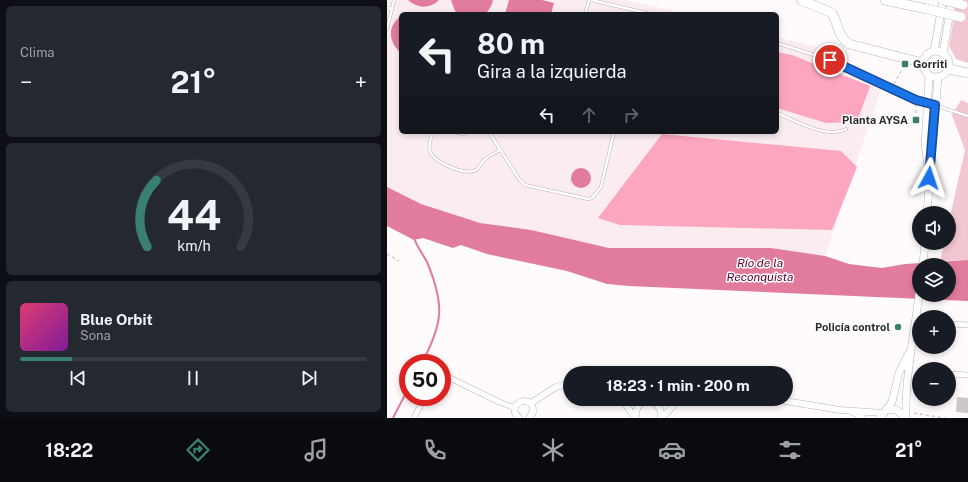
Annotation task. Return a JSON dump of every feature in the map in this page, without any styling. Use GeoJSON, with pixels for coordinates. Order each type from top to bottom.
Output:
{"type":"FeatureCollection","features":[{"type":"Feature","properties":{"kind":"highway"},"geometry":{"type":"LineString","coordinates":[[801,0],[833,13],[839,32],[844,40],[849,44],[923,63]]}},
{"type":"Feature","properties":{"kind":"highway"},"geometry":{"type":"LineString","coordinates":[[885,0],[964,18]]}},
{"type":"Feature","properties":{"kind":"highway"},"geometry":{"type":"LineString","coordinates":[[943,0],[965,6]]}},
{"type":"Feature","properties":{"kind":"highway"},"geometry":{"type":"LineString","coordinates":[[949,69],[968,73]]}},
{"type":"Feature","properties":{"kind":"main road"},"geometry":{"type":"LineString","coordinates":[[933,51],[943,0]]}},
{"type":"Feature","properties":{"kind":"main road"},"geometry":{"type":"LineString","coordinates":[[943,53],[952,0]]}},
{"type":"Feature","properties":{"kind":"main road"},"geometry":{"type":"LineString","coordinates":[[933,51],[943,53],[949,60],[949,69],[945,75],[938,77],[929,76],[925,72],[923,63],[928,53],[933,51]]}},
{"type":"Feature","properties":{"kind":"main road"},"geometry":{"type":"LineString","coordinates":[[929,76],[925,145],[929,178]]}},
{"type":"Feature","properties":{"kind":"main road"},"geometry":{"type":"LineString","coordinates":[[927,206],[938,77]]}},
{"type":"Feature","properties":{"kind":"main road"},"geometry":{"type":"LineString","coordinates":[[905,416],[911,348],[918,302]]}},
{"type":"Feature","properties":{"kind":"main road"},"geometry":{"type":"LineString","coordinates":[[883,414],[892,402],[899,373],[911,348]]}},
{"type":"Feature","properties":{"kind":"main road"},"geometry":{"type":"LineString","coordinates":[[883,414],[890,409],[897,410],[905,416]]}},
{"type":"Feature","properties":{"kind":"street"},"geometry":{"type":"LineString","coordinates":[[956,324],[968,325]]}},
{"type":"Feature","properties":{"kind":"street"},"geometry":{"type":"LineString","coordinates":[[956,374],[968,375]]}},
{"type":"Feature","properties":{"kind":"street"},"geometry":{"type":"LineString","coordinates":[[451,378],[499,402],[515,408]]}},
{"type":"Feature","properties":{"kind":"street"},"geometry":{"type":"LineString","coordinates":[[531,403],[556,387],[563,385]]}},
{"type":"Feature","properties":{"kind":"street"},"geometry":{"type":"LineString","coordinates":[[519,418],[516,415],[515,408],[520,402],[526,401],[531,403]]}},
{"type":"Feature","properties":{"kind":"street"},"geometry":{"type":"LineString","coordinates":[[793,402],[883,414]]}},
{"type":"Feature","properties":{"kind":"street"},"geometry":{"type":"LineString","coordinates":[[529,418],[533,412],[531,403]]}},
{"type":"Feature","properties":{"kind":"street"},"geometry":{"type":"LineString","coordinates":[[414,418],[420,406]]}},
{"type":"Feature","properties":{"kind":"street"},"geometry":{"type":"LineString","coordinates":[[627,406],[635,418]]}},
{"type":"Feature","properties":{"kind":"street"},"geometry":{"type":"LineString","coordinates":[[635,418],[636,409],[639,406]]}},
{"type":"Feature","properties":{"kind":"street"},"geometry":{"type":"LineString","coordinates":[[658,406],[661,412],[661,418]]}},
{"type":"Feature","properties":{"kind":"street"},"geometry":{"type":"LineString","coordinates":[[661,418],[671,406]]}},
{"type":"Feature","properties":{"kind":"street"},"geometry":{"type":"LineString","coordinates":[[852,411],[862,418]]}},
{"type":"Feature","properties":{"kind":"lane"},"geometry":{"type":"LineString","coordinates":[[387,29],[394,0]]}},
{"type":"Feature","properties":{"kind":"lane"},"geometry":{"type":"LineString","coordinates":[[586,12],[590,0],[642,12]]}},
{"type":"Feature","properties":{"kind":"lane"},"geometry":{"type":"LineString","coordinates":[[387,8],[392,10]]}},
{"type":"Feature","properties":{"kind":"lane"},"geometry":{"type":"LineString","coordinates":[[779,44],[830,60],[916,100],[968,116]]}},
{"type":"Feature","properties":{"kind":"lane"},"geometry":{"type":"LineString","coordinates":[[779,114],[817,129],[836,132],[846,129]]}},
{"type":"Feature","properties":{"kind":"lane"},"geometry":{"type":"LineString","coordinates":[[432,134],[429,144],[430,151],[435,158],[460,171],[466,172],[475,170],[489,156],[500,150]]}},
{"type":"Feature","properties":{"kind":"lane"},"geometry":{"type":"LineString","coordinates":[[490,134],[519,180],[525,184],[588,199],[592,198],[601,187],[614,134]]}},
{"type":"Feature","properties":{"kind":"path"},"geometry":{"type":"LineString","coordinates":[[892,88],[905,64]]}},
{"type":"Feature","properties":{"kind":"path"},"geometry":{"type":"LineString","coordinates":[[916,100],[916,120]]}},
{"type":"Feature","properties":{"kind":"path"},"geometry":{"type":"LineString","coordinates":[[387,254],[399,261]]}},
{"type":"Feature","properties":{"kind":"path"},"geometry":{"type":"LineString","coordinates":[[919,418],[920,413]]}},
{"type":"Feature","properties":{"kind":"path"},"geometry":{"type":"LineString","coordinates":[[905,416],[920,413],[945,418]]}},
{"type":"Feature","properties":{"kind":"shaded area"},"geometry":{"type":"Polygon","coordinates":[[[387,0],[625,0],[677,12],[399,12],[399,134],[779,134],[779,37],[806,44],[827,52],[879,76],[876,88],[881,89],[825,256],[771,248],[609,248],[531,230],[480,223],[421,204],[387,187],[387,0]]]}},
{"type":"Feature","properties":{"kind":"shaded area"},"geometry":{"type":"Polygon","coordinates":[[[957,0],[968,0],[968,63],[956,59],[949,46],[957,0]]]}},
{"type":"Feature","properties":{"kind":"shaded area"},"geometry":{"type":"Polygon","coordinates":[[[779,52],[792,55],[870,86],[857,122],[826,123],[779,109],[779,52]]]}},
{"type":"Feature","properties":{"kind":"shaded area"},"geometry":{"type":"Polygon","coordinates":[[[961,100],[968,103],[968,260],[956,260],[956,258],[941,258],[942,250],[956,250],[956,206],[952,206],[965,150],[952,115],[961,100]]]}},
{"type":"Feature","properties":{"kind":"shaded area"},"geometry":{"type":"Polygon","coordinates":[[[662,134],[841,151],[857,167],[832,230],[620,225],[598,218],[662,134]]]}},
{"type":"Feature","properties":{"kind":"water"},"geometry":{"type":"Polygon","coordinates":[[[408,0],[439,0],[432,5],[424,7],[416,5],[408,0]]]}},
{"type":"Feature","properties":{"kind":"water"},"geometry":{"type":"Polygon","coordinates":[[[451,0],[493,0],[487,12],[455,11],[451,0]]]}},
{"type":"Feature","properties":{"kind":"water"},"geometry":{"type":"Polygon","coordinates":[[[509,0],[542,0],[554,3],[552,12],[506,12],[509,0]]]}},
{"type":"Feature","properties":{"kind":"water"},"geometry":{"type":"Polygon","coordinates":[[[399,18],[399,51],[394,44],[391,34],[391,29],[399,18]]]}},
{"type":"Feature","properties":{"kind":"water"},"geometry":{"type":"Polygon","coordinates":[[[581,168],[588,171],[591,178],[588,185],[581,188],[574,185],[571,178],[574,171],[581,168]]]}},
{"type":"Feature","properties":{"kind":"water","name":"Río de la Reconquista"},"geometry":{"type":"Polygon","coordinates":[[[387,187],[421,204],[480,223],[531,230],[609,248],[771,248],[825,256],[849,264],[882,268],[912,264],[912,299],[607,284],[567,271],[487,254],[461,245],[453,248],[423,238],[414,240],[387,226],[387,187]]]}},
{"type":"Feature","properties":{"kind":"water","name":"Río de la Reconquista"},"geometry":{"type":"Polygon","coordinates":[[[968,260],[968,301],[956,300],[956,261],[968,260]]]}},
{"type":"Feature","properties":{"kind":"building"},"geometry":{"type":"Polygon","coordinates":[[[957,397],[968,398],[968,413],[956,412],[957,397]]]}},
{"type":"Feature","properties":{"kind":"waterway"},"geometry":{"type":"LineString","coordinates":[[414,237],[433,277],[439,302],[438,325],[426,354]]}},
{"type":"Feature","properties":{"kind":"waterway"},"geometry":{"type":"LineString","coordinates":[[393,418],[399,406]]}},
{"type":"Feature","properties":{"kind":"place","name":"Gorriti"},"geometry":{"type":"Point","coordinates":[905,64]}},
{"type":"Feature","properties":{"kind":"place","name":"Planta AYSA"},"geometry":{"type":"Point","coordinates":[916,120]}},
{"type":"Feature","properties":{"kind":"place","name":"Policía control"},"geometry":{"type":"Point","coordinates":[898,327]}},
{"type":"Feature","properties":{"kind":"route"},"geometry":{"type":"LineString","coordinates":[[830,60],[916,100],[935,105],[929,178]]}}]}
